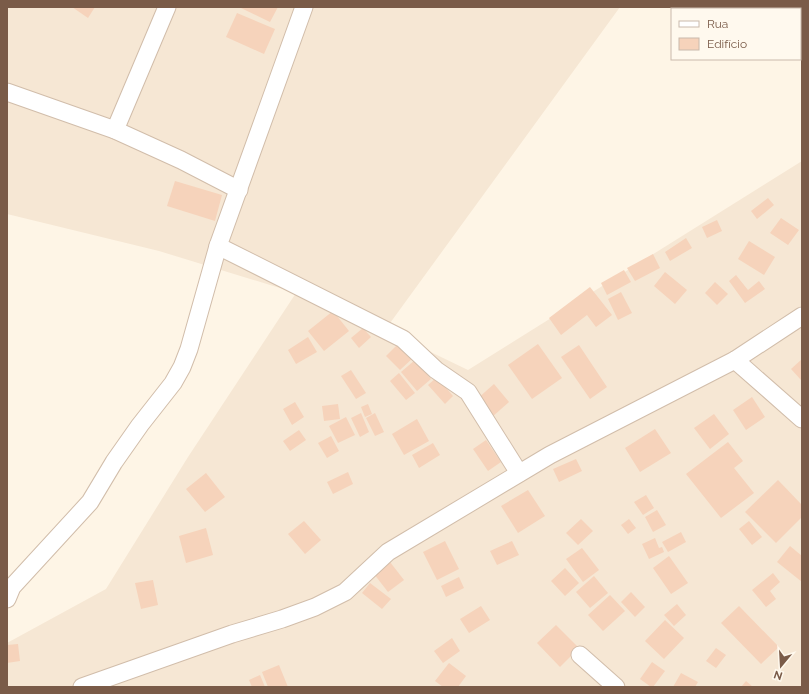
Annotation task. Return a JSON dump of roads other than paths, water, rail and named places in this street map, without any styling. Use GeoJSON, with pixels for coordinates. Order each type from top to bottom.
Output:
{"type":"FeatureCollection","features":[{"type":"Feature","properties":{"kind":"street"},"geometry":{"type":"LineString","coordinates":[[115,130],[167,7]]}},
{"type":"Feature","properties":{"kind":"street"},"geometry":{"type":"LineString","coordinates":[[7,599],[12,587],[90,502],[114,462],[182,367],[189,350],[218,246],[304,7]]}},
{"type":"Feature","properties":{"kind":"street"},"geometry":{"type":"LineString","coordinates":[[7,92],[115,130],[181,160],[239,190]]}},
{"type":"Feature","properties":{"kind":"street"},"geometry":{"type":"LineString","coordinates":[[218,246],[403,339],[436,370],[468,392],[519,473]]}},
{"type":"Feature","properties":{"kind":"street"},"geometry":{"type":"LineString","coordinates":[[82,687],[232,634],[282,619],[315,607],[345,592],[388,552],[550,454],[735,360],[802,316]]}},
{"type":"Feature","properties":{"kind":"street"},"geometry":{"type":"LineString","coordinates":[[735,360],[802,418]]}},
{"type":"Feature","properties":{"kind":"street"},"geometry":{"type":"LineString","coordinates":[[580,655],[616,687]]}}]}
